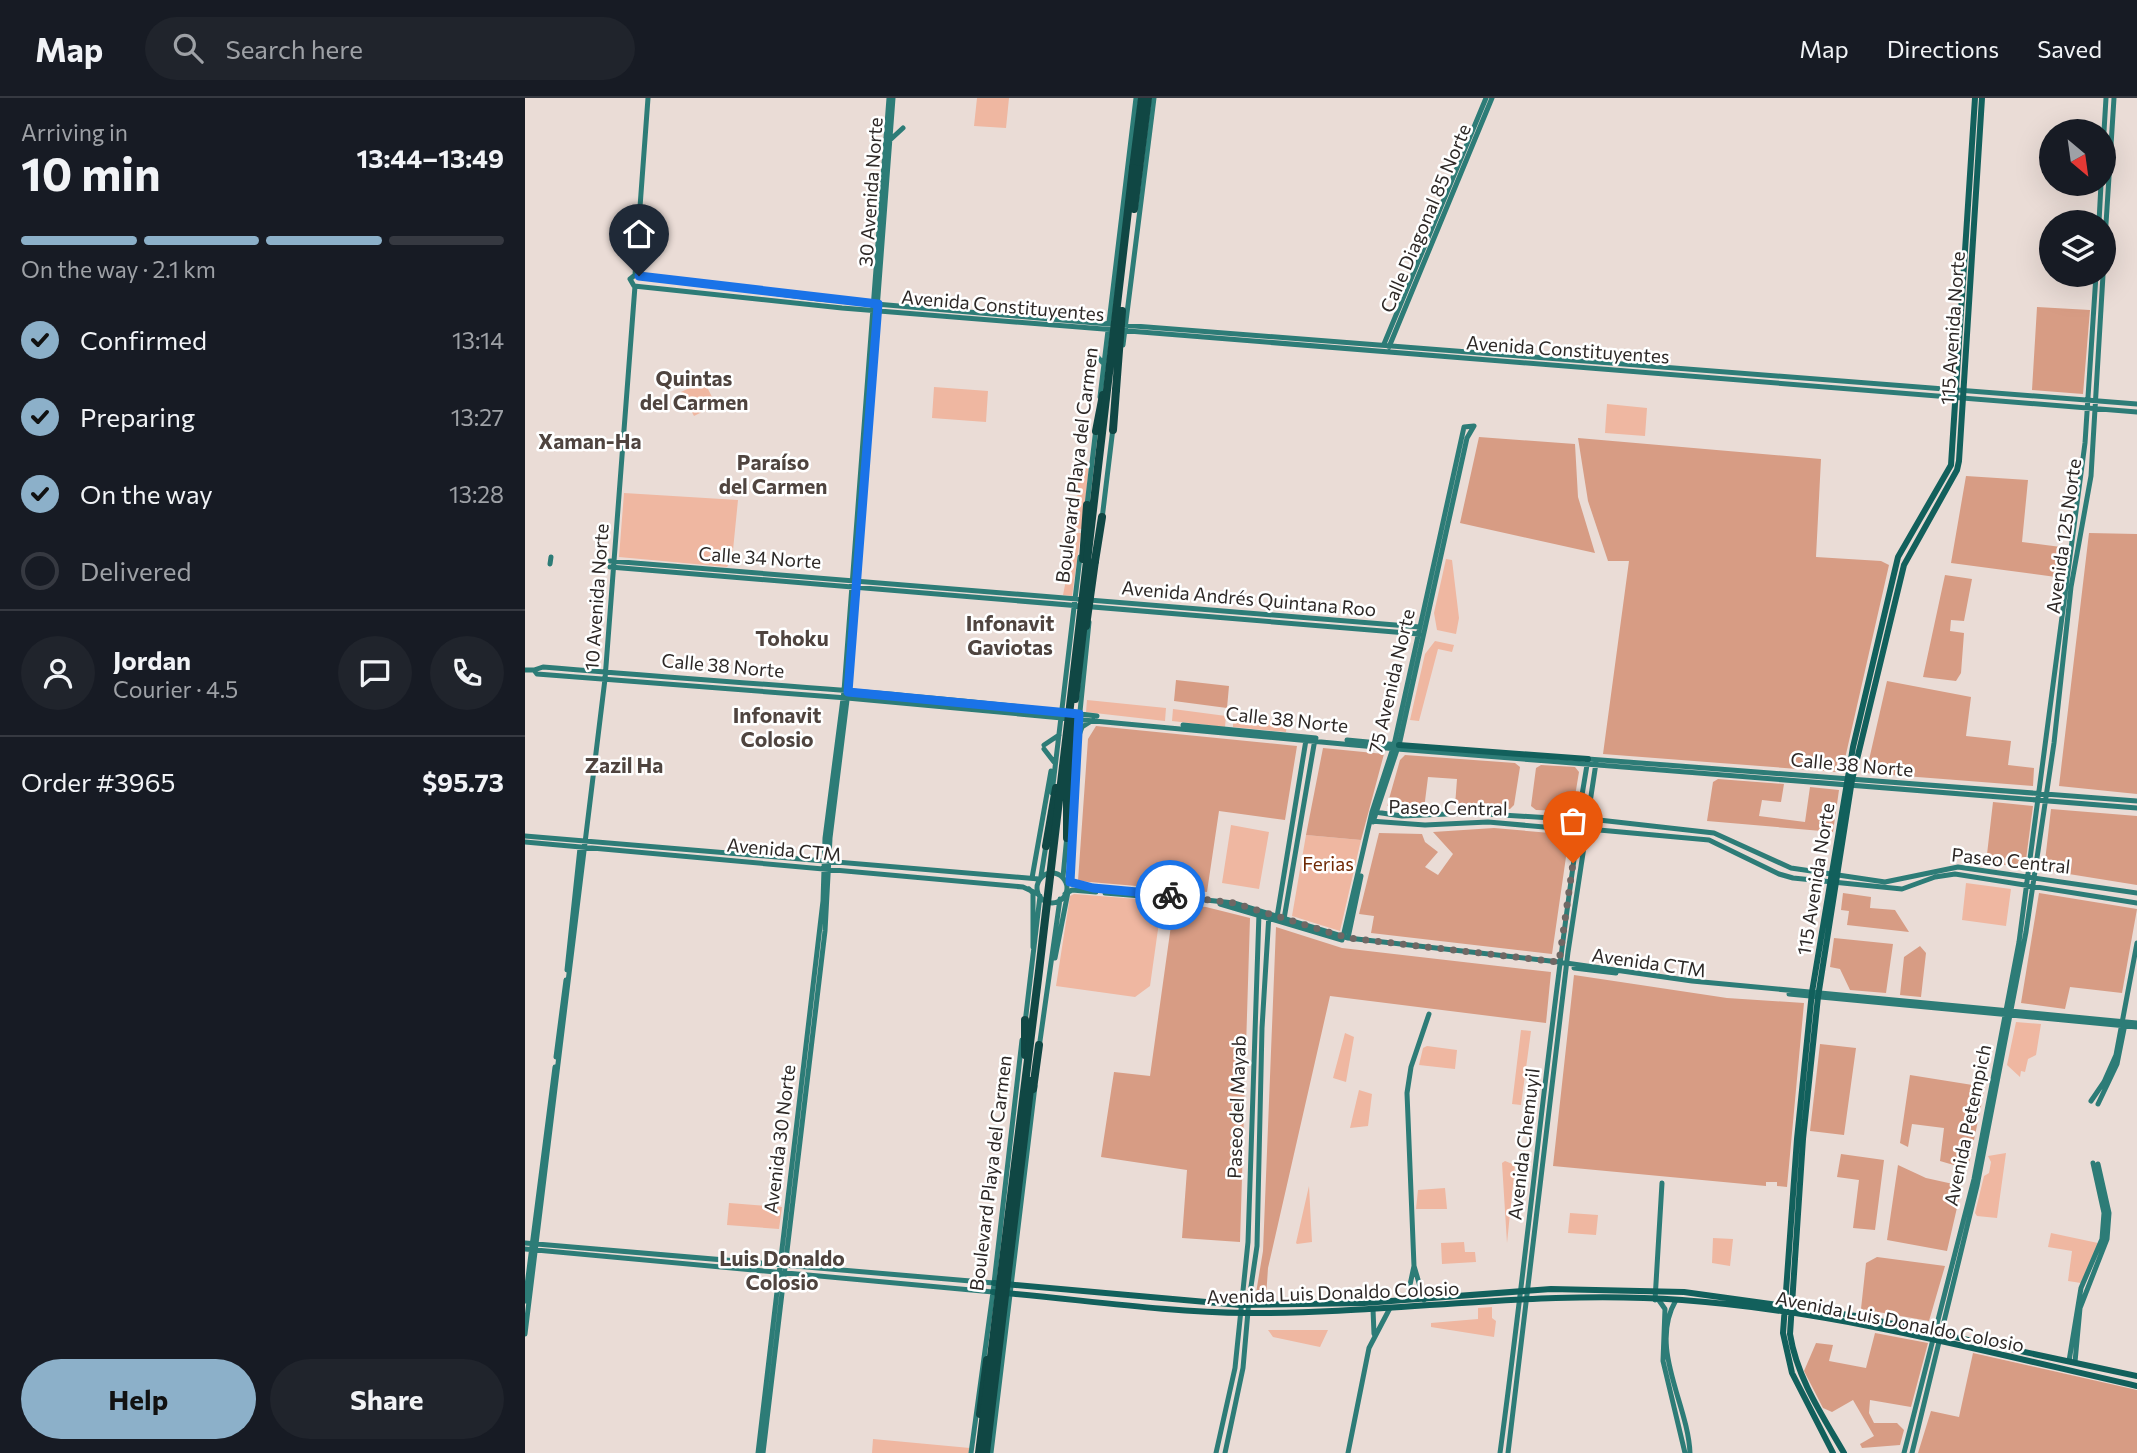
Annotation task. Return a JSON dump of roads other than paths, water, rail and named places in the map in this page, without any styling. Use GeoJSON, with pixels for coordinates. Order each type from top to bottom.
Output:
{"type":"FeatureCollection","features":[{"type":"Feature","properties":{"kind":"highway"},"geometry":{"type":"LineString","coordinates":[[989,1453],[1021,1139],[1136,169],[1142,98]]}},
{"type":"Feature","properties":{"kind":"highway"},"geometry":{"type":"LineString","coordinates":[[1136,169],[1148,98]]}},
{"type":"Feature","properties":{"kind":"highway"},"geometry":{"type":"LineString","coordinates":[[1113,430],[1119,313]]}},
{"type":"Feature","properties":{"kind":"highway"},"geometry":{"type":"LineString","coordinates":[[1096,431],[1119,313]]}},
{"type":"Feature","properties":{"kind":"highway"},"geometry":{"type":"LineString","coordinates":[[1080,634],[1087,505]]}},
{"type":"Feature","properties":{"kind":"highway"},"geometry":{"type":"LineString","coordinates":[[1080,634],[1102,517]]}},
{"type":"Feature","properties":{"kind":"highway"},"geometry":{"type":"LineString","coordinates":[[1046,846],[1070,718]]}},
{"type":"Feature","properties":{"kind":"highway"},"geometry":{"type":"LineString","coordinates":[[1067,838],[1070,718]]}},
{"type":"Feature","properties":{"kind":"highway"},"geometry":{"type":"LineString","coordinates":[[1021,1139],[1025,1020]]}},
{"type":"Feature","properties":{"kind":"highway"},"geometry":{"type":"LineString","coordinates":[[975,1453],[1021,1139],[1039,1045]]}},
{"type":"Feature","properties":{"kind":"highway"},"geometry":{"type":"LineString","coordinates":[[975,1453],[994,1287]]}},
{"type":"Feature","properties":{"kind":"main road"},"geometry":{"type":"LineString","coordinates":[[635,286],[630,282],[635,275],[648,98]]}},
{"type":"Feature","properties":{"kind":"main road","name":"30 Avenida Norte"},"geometry":{"type":"LineString","coordinates":[[854,583],[860,467],[890,140],[891,98]]}},
{"type":"Feature","properties":{"kind":"main road","name":"30 Avenida Norte"},"geometry":{"type":"LineString","coordinates":[[854,583],[891,98]]}},
{"type":"Feature","properties":{"kind":"main road","name":"Boulevard Playa del Carmen"},"geometry":{"type":"LineString","coordinates":[[1066,880],[1067,838],[1077,741],[1070,718],[1065,683],[1136,98]]}},
{"type":"Feature","properties":{"kind":"main road","name":"Boulevard Playa del Carmen"},"geometry":{"type":"LineString","coordinates":[[1037,878],[1046,846],[1058,735],[1070,718],[1082,684],[1154,98]]}},
{"type":"Feature","properties":{"kind":"main road","name":"Calle Diagonal 85 Norte"},"geometry":{"type":"LineString","coordinates":[[1386,347],[1486,98]]}},
{"type":"Feature","properties":{"kind":"main road","name":"Calle Diagonal 85 Norte"},"geometry":{"type":"LineString","coordinates":[[1386,347],[1492,98]]}},
{"type":"Feature","properties":{"kind":"main road","name":"115 Avenida Norte"},"geometry":{"type":"LineString","coordinates":[[1787,1305],[1791,1218],[1815,995],[1849,782],[1881,643],[1904,565],[1957,470],[1975,98]]}},
{"type":"Feature","properties":{"kind":"main road","name":"115 Avenida Norte"},"geometry":{"type":"LineString","coordinates":[[1960,393],[1982,98]]}},
{"type":"Feature","properties":{"kind":"main road"},"geometry":{"type":"LineString","coordinates":[[2105,119],[2106,98]]}},
{"type":"Feature","properties":{"kind":"main road","name":"Avenida 125 Norte"},"geometry":{"type":"LineString","coordinates":[[2107,210],[2114,98]]}},
{"type":"Feature","properties":{"kind":"main road"},"geometry":{"type":"LineString","coordinates":[[890,140],[903,128]]}},
{"type":"Feature","properties":{"kind":"main road","name":"Avenida Constituyentes"},"geometry":{"type":"LineString","coordinates":[[635,275],[640,278],[875,307]]}},
{"type":"Feature","properties":{"kind":"main road","name":"Avenida Constituyentes"},"geometry":{"type":"LineString","coordinates":[[635,286],[1110,327],[1960,393],[2137,404]]}},
{"type":"Feature","properties":{"kind":"main road","name":"10 Avenida Norte"},"geometry":{"type":"LineString","coordinates":[[536,1247],[582,845],[606,671],[635,286]]}},
{"type":"Feature","properties":{"kind":"main road","name":"Avenida 125 Norte"},"geometry":{"type":"LineString","coordinates":[[2092,400],[2096,287]]}},
{"type":"Feature","properties":{"kind":"main road","name":"Avenida 125 Norte"},"geometry":{"type":"LineString","coordinates":[[2043,797],[2092,400],[2102,287]]}},
{"type":"Feature","properties":{"kind":"main road"},"geometry":{"type":"LineString","coordinates":[[1113,294],[1121,296],[1129,291]]}},
{"type":"Feature","properties":{"kind":"main road"},"geometry":{"type":"LineString","coordinates":[[1091,350],[1105,365]]}},
{"type":"Feature","properties":{"kind":"main road"},"geometry":{"type":"LineString","coordinates":[[1106,355],[1113,350],[1122,354]]}},
{"type":"Feature","properties":{"kind":"main road","name":"Avenida Constituyentes"},"geometry":{"type":"LineString","coordinates":[[1960,393],[2137,412]]}},
{"type":"Feature","properties":{"kind":"main road","name":"Avenida 125 Norte"},"geometry":{"type":"LineString","coordinates":[[2043,797],[2050,768],[2070,587],[2091,476],[2091,408]]}},
{"type":"Feature","properties":{"kind":"main road","name":"75 Avenida Norte"},"geometry":{"type":"LineString","coordinates":[[1345,939],[1374,812],[1395,747],[1467,438],[1474,426],[1464,427],[1395,747]]}},
{"type":"Feature","properties":{"kind":"main road"},"geometry":{"type":"LineString","coordinates":[[550,564],[551,557]]}},
{"type":"Feature","properties":{"kind":"main road","name":"Calle 34 Norte"},"geometry":{"type":"LineString","coordinates":[[613,564],[1074,602]]}},
{"type":"Feature","properties":{"kind":"main road"},"geometry":{"type":"LineString","coordinates":[[825,862],[845,695],[854,583]]}},
{"type":"Feature","properties":{"kind":"main road","name":"Avenida Andrés Quintana Roo"},"geometry":{"type":"LineString","coordinates":[[1074,602],[1419,631]]}},
{"type":"Feature","properties":{"kind":"main road","name":"Calle 38 Norte"},"geometry":{"type":"LineString","coordinates":[[525,670],[543,667],[781,684],[845,695]]}},
{"type":"Feature","properties":{"kind":"main road","name":"Calle 38 Norte"},"geometry":{"type":"LineString","coordinates":[[534,670],[537,674],[845,695],[1306,738]]}},
{"type":"Feature","properties":{"kind":"main road"},"geometry":{"type":"LineString","coordinates":[[665,684],[667,677]]}},
{"type":"Feature","properties":{"kind":"main road"},"geometry":{"type":"LineString","coordinates":[[1065,683],[1073,691],[1082,684]]}},
{"type":"Feature","properties":{"kind":"main road"},"geometry":{"type":"LineString","coordinates":[[825,870],[825,838],[845,695]]}},
{"type":"Feature","properties":{"kind":"main road","name":"Calle 38 Norte"},"geometry":{"type":"LineString","coordinates":[[1070,718],[1395,747],[2043,797]]}},
{"type":"Feature","properties":{"kind":"main road"},"geometry":{"type":"LineString","coordinates":[[1077,741],[1082,727],[1095,720]]}},
{"type":"Feature","properties":{"kind":"main road"},"geometry":{"type":"LineString","coordinates":[[1065,895],[1049,903],[1039,895],[1037,878],[1055,761],[1044,747],[1058,735],[1070,732],[1075,734],[1077,741]]}},
{"type":"Feature","properties":{"kind":"main road"},"geometry":{"type":"LineString","coordinates":[[1277,918],[1306,738]]}},
{"type":"Feature","properties":{"kind":"main road"},"geometry":{"type":"LineString","coordinates":[[1284,920],[1315,739]]}},
{"type":"Feature","properties":{"kind":"main road"},"geometry":{"type":"LineString","coordinates":[[1580,807],[1589,808],[1599,820],[1599,830],[1585,840],[1577,839],[1567,829],[1567,819],[1580,807],[1587,761]]}},
{"type":"Feature","properties":{"kind":"main road"},"geometry":{"type":"LineString","coordinates":[[1589,808],[1596,762]]}},
{"type":"Feature","properties":{"kind":"main road"},"geometry":{"type":"LineString","coordinates":[[2050,768],[2051,791],[2058,794]]}},
{"type":"Feature","properties":{"kind":"main road"},"geometry":{"type":"LineString","coordinates":[[1052,968],[1065,895],[1074,782]]}},
{"type":"Feature","properties":{"kind":"main road"},"geometry":{"type":"LineString","coordinates":[[2043,797],[2058,794],[2137,801]]}},
{"type":"Feature","properties":{"kind":"main road"},"geometry":{"type":"LineString","coordinates":[[2043,797],[2137,808]]}},
{"type":"Feature","properties":{"kind":"main road","name":"Avenida Petempich"},"geometry":{"type":"LineString","coordinates":[[1912,1453],[1938,1332],[1977,1186],[2031,885],[2043,797]]}},
{"type":"Feature","properties":{"kind":"main road","name":"Paseo Central"},"geometry":{"type":"LineString","coordinates":[[1374,812],[1425,817],[1470,813],[1567,819]]}},
{"type":"Feature","properties":{"kind":"main road","name":"Paseo Central"},"geometry":{"type":"LineString","coordinates":[[1599,820],[1714,833],[1781,865],[1834,874],[1899,881],[1933,869],[1958,867],[2137,893]]}},
{"type":"Feature","properties":{"kind":"main road","name":"75 Avenida Norte"},"geometry":{"type":"LineString","coordinates":[[1345,939],[1350,928],[1372,821]]}},
{"type":"Feature","properties":{"kind":"main road","name":"Paseo Central"},"geometry":{"type":"LineString","coordinates":[[1372,821],[1425,825],[1488,822],[1567,829]]}},
{"type":"Feature","properties":{"kind":"main road","name":"Paseo Central"},"geometry":{"type":"LineString","coordinates":[[1599,830],[1709,840],[1779,874],[1833,883],[1902,889],[1935,877],[1955,874],[2137,903]]}},
{"type":"Feature","properties":{"kind":"main road","name":"Avenida CTM"},"geometry":{"type":"LineString","coordinates":[[526,839],[1029,889],[1039,895]]}},
{"type":"Feature","properties":{"kind":"main road","name":"Avenida Chemuyil"},"geometry":{"type":"LineString","coordinates":[[1509,1452],[1529,1298],[1526,1290],[1559,963],[1577,839]]}},
{"type":"Feature","properties":{"kind":"main road","name":"Avenida Chemuyil"},"geometry":{"type":"LineString","coordinates":[[1500,1453],[1520,1299],[1526,1290],[1585,840]]}},
{"type":"Feature","properties":{"kind":"main road","name":"Avenida CTM"},"geometry":{"type":"LineString","coordinates":[[582,845],[1037,878]]}},
{"type":"Feature","properties":{"kind":"main road","name":"Avenida 30 Norte"},"geometry":{"type":"LineString","coordinates":[[782,1264],[828,901],[825,870]]}},
{"type":"Feature","properties":{"kind":"main road","name":"Avenida 30 Norte"},"geometry":{"type":"LineString","coordinates":[[761,1453],[825,870]]}},
{"type":"Feature","properties":{"kind":"main road"},"geometry":{"type":"LineString","coordinates":[[1037,878],[1050,873],[1066,880]]}},
{"type":"Feature","properties":{"kind":"main road","name":"Avenida CTM"},"geometry":{"type":"LineString","coordinates":[[1066,880],[1093,888],[1209,899],[1345,939],[1559,963]]}},
{"type":"Feature","properties":{"kind":"main road"},"geometry":{"type":"LineString","coordinates":[[1029,889],[1033,893],[1031,942],[1034,949]]}},
{"type":"Feature","properties":{"kind":"main road","name":"Boulevard Playa del Carmen"},"geometry":{"type":"LineString","coordinates":[[975,1453],[1039,895]]}},
{"type":"Feature","properties":{"kind":"main road","name":"Boulevard Playa del Carmen"},"geometry":{"type":"LineString","coordinates":[[989,1453],[1039,1045],[1065,895]]}},
{"type":"Feature","properties":{"kind":"main road","name":"Avenida CTM"},"geometry":{"type":"LineString","coordinates":[[1065,895],[1206,902],[1259,912]]}},
{"type":"Feature","properties":{"kind":"main road","name":"Paseo del Mayab"},"geometry":{"type":"LineString","coordinates":[[1243,1307],[1248,1242],[1259,912]]}},
{"type":"Feature","properties":{"kind":"main road","name":"Paseo del Mayab"},"geometry":{"type":"LineString","coordinates":[[1243,1307],[1257,1246],[1260,1085],[1268,915]]}},
{"type":"Feature","properties":{"kind":"main road"},"geometry":{"type":"LineString","coordinates":[[1350,928],[1358,939]]}},
{"type":"Feature","properties":{"kind":"main road","name":"Avenida CTM"},"geometry":{"type":"LineString","coordinates":[[1345,939],[1815,995],[2137,1025]]}},
{"type":"Feature","properties":{"kind":"main road"},"geometry":{"type":"LineString","coordinates":[[2098,1104],[2118,1055],[2137,943]]}},
{"type":"Feature","properties":{"kind":"main road","name":"115 Avenida Norte"},"geometry":{"type":"LineString","coordinates":[[1787,1305],[1815,995]]}},
{"type":"Feature","properties":{"kind":"main road"},"geometry":{"type":"LineString","coordinates":[[1427,1306],[1414,1266],[1407,1093],[1411,1067],[1429,1014]]}},
{"type":"Feature","properties":{"kind":"main road"},"geometry":{"type":"LineString","coordinates":[[2091,1101],[2118,1055]]}},
{"type":"Feature","properties":{"kind":"main road"},"geometry":{"type":"LineString","coordinates":[[2072,1361],[2080,1308],[2107,1239],[2109,1213],[2096,1163]]}},
{"type":"Feature","properties":{"kind":"main road"},"geometry":{"type":"LineString","coordinates":[[1662,1183],[1656,1300],[1665,1309],[1663,1361],[1688,1453]]}},
{"type":"Feature","properties":{"kind":"main road","name":"Avenida Luis Donaldo Colosio"},"geometry":{"type":"LineString","coordinates":[[525,1242],[536,1247],[781,1273],[994,1287],[1011,1285],[1243,1307],[1248,1313],[1359,1307],[1407,1299],[1508,1296],[1520,1299],[1676,1300],[1787,1305],[1938,1332],[2137,1376]]}},
{"type":"Feature","properties":{"kind":"main road"},"geometry":{"type":"LineString","coordinates":[[525,1301],[536,1247]]}},
{"type":"Feature","properties":{"kind":"main road"},"geometry":{"type":"LineString","coordinates":[[525,1334],[536,1247]]}},
{"type":"Feature","properties":{"kind":"main road","name":"Avenida Luis Donaldo Colosio"},"geometry":{"type":"LineString","coordinates":[[525,1249],[536,1247],[782,1264],[994,1287],[1010,1293],[1167,1310],[1243,1307],[1373,1309],[1427,1306],[1508,1296],[1526,1290],[1656,1291],[1938,1341],[2137,1386]]}},
{"type":"Feature","properties":{"kind":"main road"},"geometry":{"type":"LineString","coordinates":[[998,1252],[1008,1256],[1015,1252]]}},
{"type":"Feature","properties":{"kind":"main road"},"geometry":{"type":"LineString","coordinates":[[1407,1299],[1414,1266]]}},
{"type":"Feature","properties":{"kind":"main road"},"geometry":{"type":"LineString","coordinates":[[1676,1300],[1670,1311],[1668,1361],[1686,1425],[1688,1453]]}},
{"type":"Feature","properties":{"kind":"main road"},"geometry":{"type":"LineString","coordinates":[[1374,1337],[1373,1309],[1381,1302]]}},
{"type":"Feature","properties":{"kind":"main road"},"geometry":{"type":"LineString","coordinates":[[1787,1305],[1788,1362],[1831,1450],[1838,1443]]}},
{"type":"Feature","properties":{"kind":"main road"},"geometry":{"type":"LineString","coordinates":[[1216,1453],[1235,1368],[1243,1307]]}},
{"type":"Feature","properties":{"kind":"main road"},"geometry":{"type":"LineString","coordinates":[[1348,1453],[1365,1363],[1374,1337],[1390,1308]]}},
{"type":"Feature","properties":{"kind":"main road"},"geometry":{"type":"LineString","coordinates":[[1225,1453],[1244,1368],[1248,1313]]}},
{"type":"Feature","properties":{"kind":"main road"},"geometry":{"type":"LineString","coordinates":[[1787,1313],[1797,1366],[1844,1453]]}},
{"type":"Feature","properties":{"kind":"main road"},"geometry":{"type":"LineString","coordinates":[[992,1322],[1000,1317],[1007,1321]]}},
{"type":"Feature","properties":{"kind":"main road"},"geometry":{"type":"LineString","coordinates":[[1237,1339],[1247,1339]]}},
{"type":"Feature","properties":{"kind":"main road","name":"Avenida Petempich"},"geometry":{"type":"LineString","coordinates":[[1904,1453],[1938,1341]]}},
{"type":"Feature","properties":{"kind":"main road"},"geometry":{"type":"LineString","coordinates":[[1509,1452],[1517,1453]]}},
{"type":"Feature","properties":{"kind":"district","name":"Quintas del Carmen"},"geometry":{"type":"Point","coordinates":[694,389]}},
{"type":"Feature","properties":{"kind":"district","name":"Xaman-Ha"},"geometry":{"type":"Point","coordinates":[590,440]}},
{"type":"Feature","properties":{"kind":"district","name":"Paraíso del Carmen"},"geometry":{"type":"Point","coordinates":[773,473]}},
{"type":"Feature","properties":{"kind":"district","name":"Infonavit Gaviotas"},"geometry":{"type":"Point","coordinates":[1010,634]}},
{"type":"Feature","properties":{"kind":"district","name":"Tohoku"},"geometry":{"type":"Point","coordinates":[792,637]}},
{"type":"Feature","properties":{"kind":"district","name":"Infonavit Colosio"},"geometry":{"type":"Point","coordinates":[777,726]}},
{"type":"Feature","properties":{"kind":"district","name":"Zazil Ha"},"geometry":{"type":"Point","coordinates":[624,764]}},
{"type":"Feature","properties":{"kind":"district","name":"Luis Donaldo Colosio"},"geometry":{"type":"Point","coordinates":[782,1269]}},
{"type":"Feature","properties":{"kind":"park label","name":"Ferias"},"geometry":{"type":"Point","coordinates":[1328,863]}}]}
